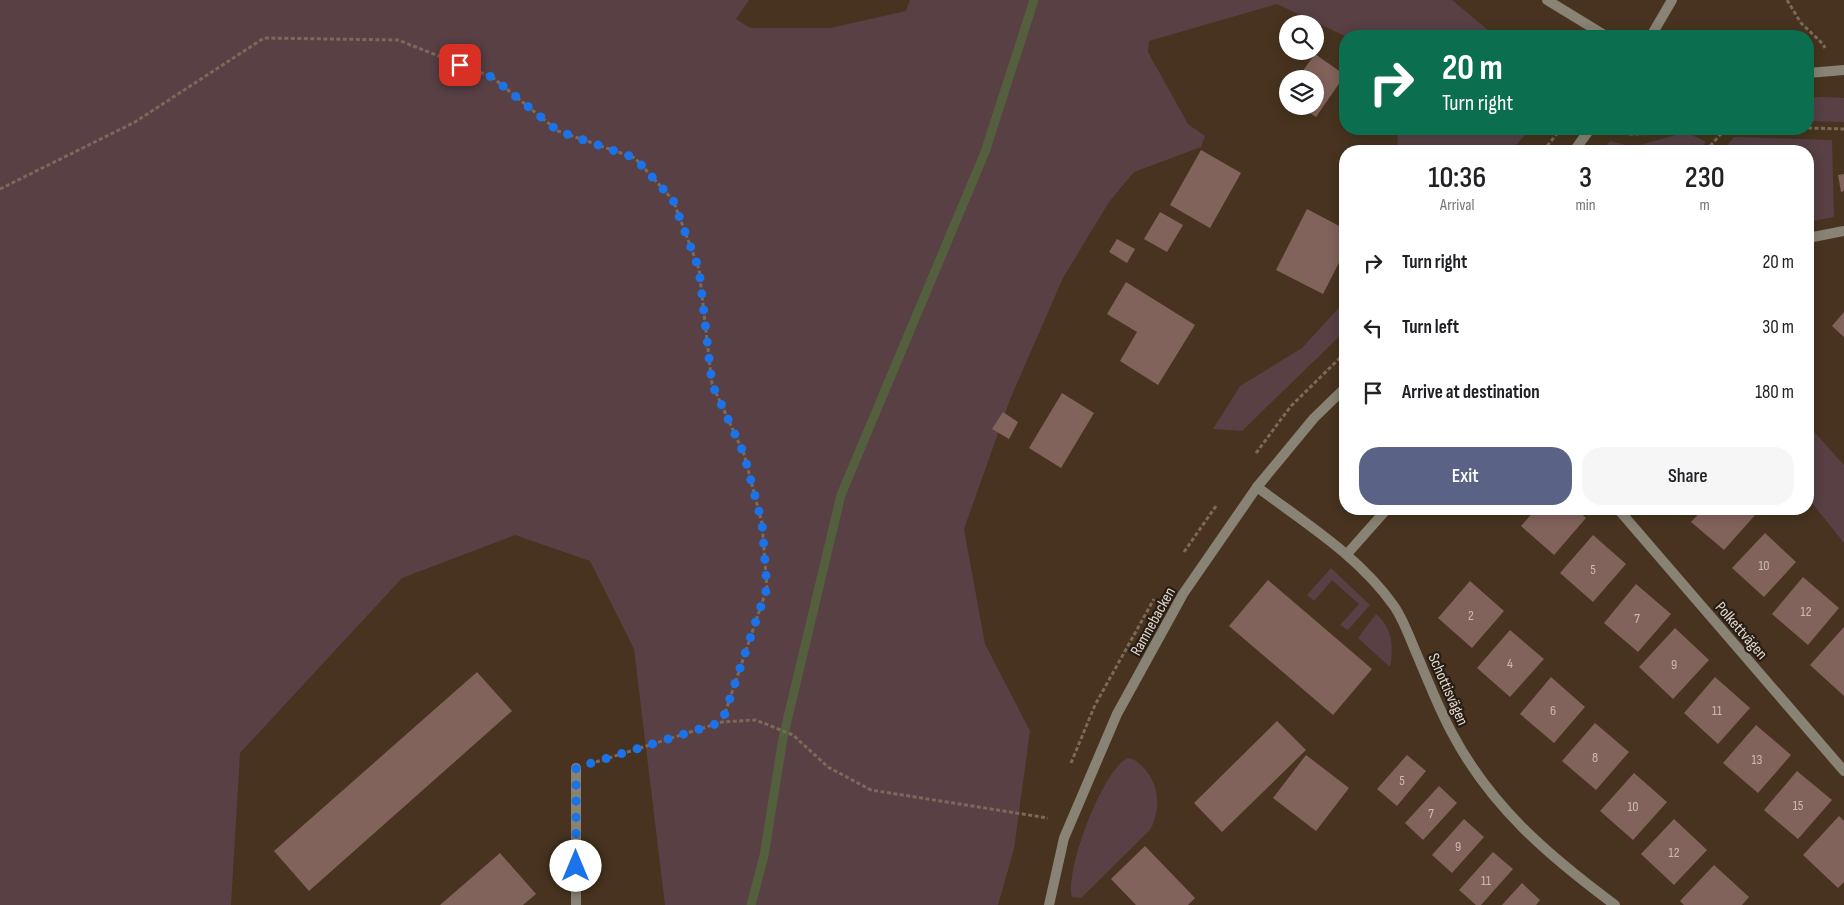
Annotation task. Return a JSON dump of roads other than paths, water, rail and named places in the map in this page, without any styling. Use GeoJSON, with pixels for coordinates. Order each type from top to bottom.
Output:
{"type":"FeatureCollection","features":[{"type":"Feature","properties":{"kind":"street"},"geometry":{"type":"LineString","coordinates":[[1547,0],[1596,30]]}},
{"type":"Feature","properties":{"kind":"street"},"geometry":{"type":"LineString","coordinates":[[1654,30],[1672,0]]}},
{"type":"Feature","properties":{"kind":"street"},"geometry":{"type":"LineString","coordinates":[[1814,72],[1844,70]]}},
{"type":"Feature","properties":{"kind":"street"},"geometry":{"type":"LineString","coordinates":[[1814,237],[1844,231]]}},
{"type":"Feature","properties":{"kind":"street","name":"Ramnebacken"},"geometry":{"type":"LineString","coordinates":[[1049,905],[1064,838],[1117,714],[1183,594],[1258,487],[1314,418],[1339,394]]}},
{"type":"Feature","properties":{"kind":"street","name":"Schottisvägen"},"geometry":{"type":"LineString","coordinates":[[1258,487],[1346,554],[1376,583],[1395,607],[1452,734],[1480,777],[1502,806],[1549,854],[1615,905]]}},
{"type":"Feature","properties":{"kind":"street"},"geometry":{"type":"LineString","coordinates":[[1346,554],[1382,515]]}},
{"type":"Feature","properties":{"kind":"street","name":"Polkettvägen"},"geometry":{"type":"LineString","coordinates":[[1623,515],[1844,771]]}},
{"type":"Feature","properties":{"kind":"street"},"geometry":{"type":"LineString","coordinates":[[576,768],[576,905]]}},
{"type":"Feature","properties":{"kind":"waterway"},"geometry":{"type":"LineString","coordinates":[[751,905],[764,856],[783,738],[841,495],[985,152],[1034,0]]}}]}
